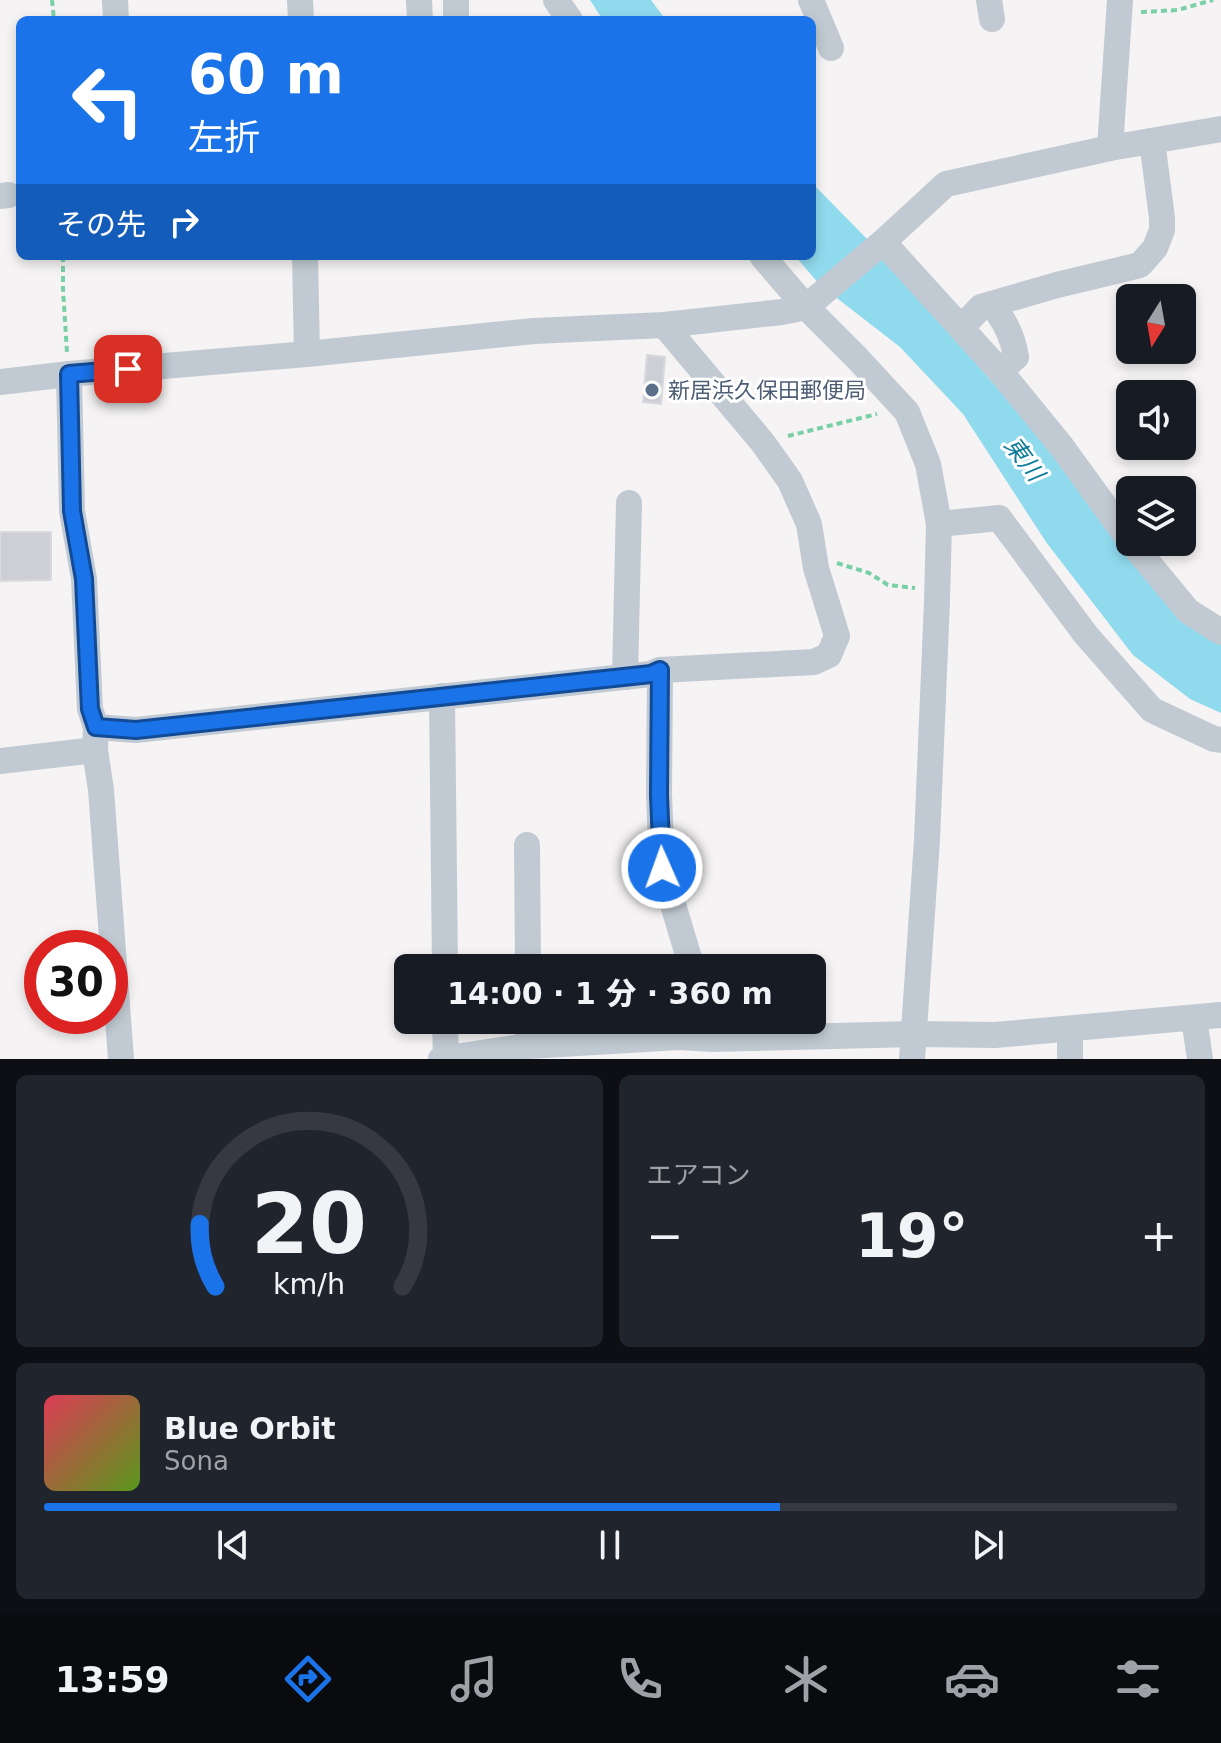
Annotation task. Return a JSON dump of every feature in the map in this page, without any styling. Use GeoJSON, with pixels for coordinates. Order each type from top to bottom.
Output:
{"type":"FeatureCollection","features":[{"type":"Feature","properties":{"kind":"street"},"geometry":{"type":"LineString","coordinates":[[811,0],[831,48]]}},
{"type":"Feature","properties":{"kind":"street"},"geometry":{"type":"LineString","coordinates":[[1110,148],[1119,7]]}},
{"type":"Feature","properties":{"kind":"street"},"geometry":{"type":"LineString","coordinates":[[0,382],[534,331],[664,325],[782,312],[813,302],[946,184],[1110,148],[1221,129]]}},
{"type":"Feature","properties":{"kind":"street"},"geometry":{"type":"LineString","coordinates":[[962,327],[981,307],[1140,265],[1155,248],[1162,230],[1152,141]]}},
{"type":"Feature","properties":{"kind":"street"},"geometry":{"type":"LineString","coordinates":[[881,244],[1000,371],[1062,447],[1116,522]]}},
{"type":"Feature","properties":{"kind":"street"},"geometry":{"type":"LineString","coordinates":[[305,260],[307,354]]}},
{"type":"Feature","properties":{"kind":"street"},"geometry":{"type":"LineString","coordinates":[[766,260],[813,302],[907,412],[928,464],[939,524],[938,591],[914,1046]]}},
{"type":"Feature","properties":{"kind":"street"},"geometry":{"type":"LineString","coordinates":[[991,304],[1001,315],[1014,342],[1016,357],[1000,371]]}},
{"type":"Feature","properties":{"kind":"street"},"geometry":{"type":"LineString","coordinates":[[0,761],[136,730],[625,677],[660,670],[814,662],[829,655],[837,636],[815,560],[809,524],[790,481],[763,443],[664,325]]}},
{"type":"Feature","properties":{"kind":"street"},"geometry":{"type":"LineString","coordinates":[[69,374],[72,511],[84,579],[90,709],[101,790],[121,1059]]}},
{"type":"Feature","properties":{"kind":"street"},"geometry":{"type":"LineString","coordinates":[[625,677],[629,503]]}},
{"type":"Feature","properties":{"kind":"street"},"geometry":{"type":"LineString","coordinates":[[939,524],[999,518],[1086,635],[1152,710],[1221,740]]}},
{"type":"Feature","properties":{"kind":"street"},"geometry":{"type":"LineString","coordinates":[[1142,556],[1188,611],[1221,632]]}},
{"type":"Feature","properties":{"kind":"street"},"geometry":{"type":"LineString","coordinates":[[660,670],[662,868],[688,954]]}},
{"type":"Feature","properties":{"kind":"street"},"geometry":{"type":"LineString","coordinates":[[442,696],[445,954]]}},
{"type":"Feature","properties":{"kind":"street"},"geometry":{"type":"LineString","coordinates":[[527,845],[528,954]]}},
{"type":"Feature","properties":{"kind":"street"},"geometry":{"type":"LineString","coordinates":[[770,1034],[914,1046],[995,1035],[1221,1015]]}},
{"type":"Feature","properties":{"kind":"street"},"geometry":{"type":"LineString","coordinates":[[1194,1018],[1200,1059]]}},
{"type":"Feature","properties":{"kind":"street"},"geometry":{"type":"LineString","coordinates":[[1070,1029],[1070,1059]]}},
{"type":"Feature","properties":{"kind":"street"},"geometry":{"type":"LineString","coordinates":[[449,1034],[455,1058],[525,1034]]}},
{"type":"Feature","properties":{"kind":"street"},"geometry":{"type":"LineString","coordinates":[[529,1034],[555,1052],[691,1034]]}},
{"type":"Feature","properties":{"kind":"path"},"geometry":{"type":"LineString","coordinates":[[1119,7],[1178,10],[1213,0]]}},
{"type":"Feature","properties":{"kind":"path"},"geometry":{"type":"LineString","coordinates":[[63,260],[69,374]]}},
{"type":"Feature","properties":{"kind":"path"},"geometry":{"type":"LineString","coordinates":[[763,443],[903,408]]}},
{"type":"Feature","properties":{"kind":"path"},"geometry":{"type":"LineString","coordinates":[[815,560],[869,573],[888,585],[938,591]]}},
{"type":"Feature","properties":{"kind":"water"},"geometry":{"type":"Polygon","coordinates":[[[590,0],[651,0],[663,16],[600,16],[590,0]]]}},
{"type":"Feature","properties":{"kind":"water","name":"東川"},"geometry":{"type":"Polygon","coordinates":[[[816,187],[872,244],[1116,524],[1116,556],[1144,556],[1221,645],[1221,713],[1190,699],[1133,655],[1046,542],[963,414],[900,347],[820,285],[798,260],[816,260],[816,187]]]}},
{"type":"Feature","properties":{"kind":"building"},"geometry":{"type":"Polygon","coordinates":[[[647,355],[665,357],[661,404],[643,402],[647,355]]]}},
{"type":"Feature","properties":{"kind":"building"},"geometry":{"type":"Polygon","coordinates":[[[0,532],[51,532],[51,580],[0,581],[0,532]]]}},
{"type":"Feature","properties":{"kind":"place","name":"新居浜久保田郵便局"},"geometry":{"type":"Point","coordinates":[652,390]}},
{"type":"Feature","properties":{"kind":"route"},"geometry":{"type":"LineString","coordinates":[[128,369],[69,374],[72,511],[84,579],[90,709],[96,727],[136,730],[651,674],[660,670],[662,868]]}}]}
